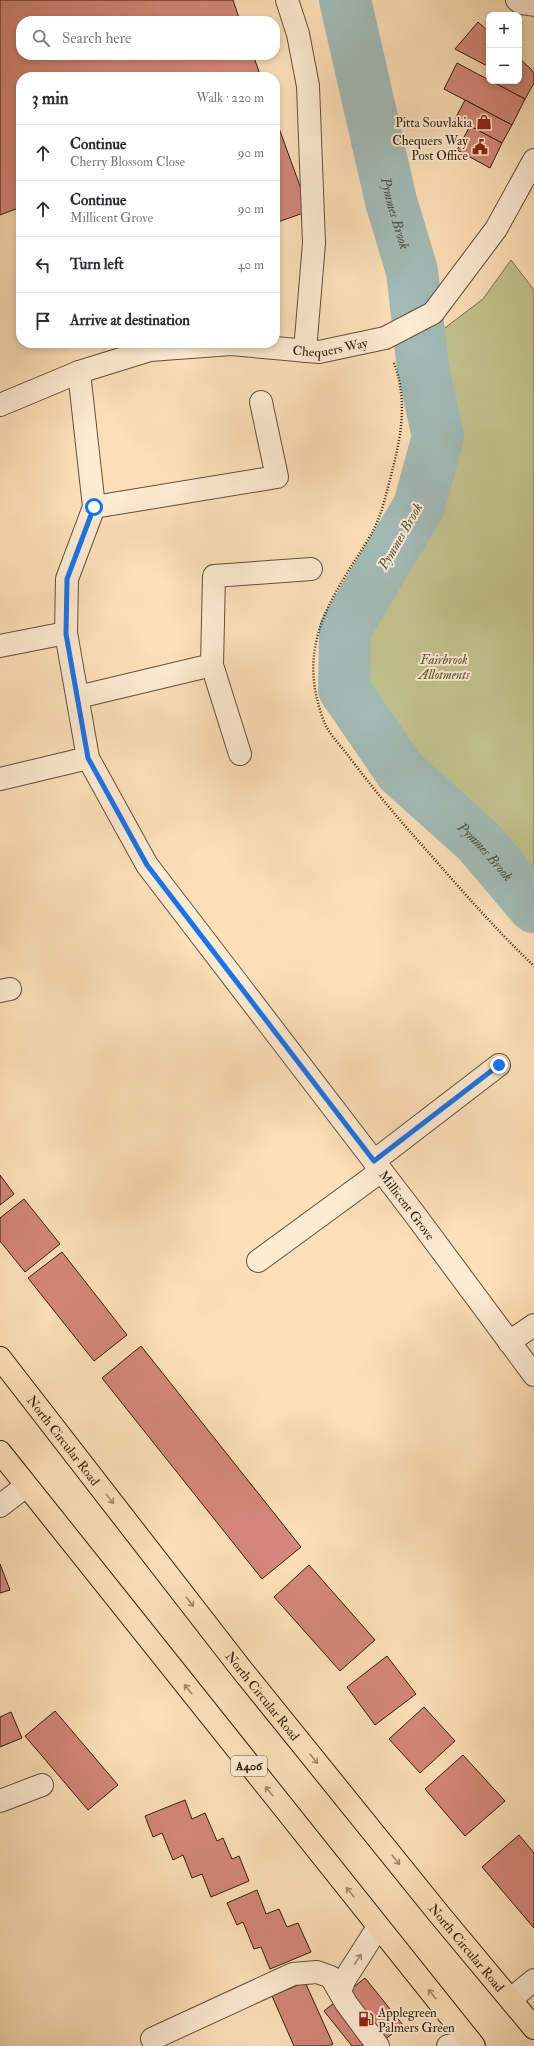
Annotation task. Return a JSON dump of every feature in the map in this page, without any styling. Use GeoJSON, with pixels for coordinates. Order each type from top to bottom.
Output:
{"type":"FeatureCollection","features":[{"type":"Feature","properties":{"kind":"highway","name":"North Circular Road"},"geometry":{"type":"LineString","coordinates":[[0,1358],[242,1670],[439,1914],[534,2028]]}},
{"type":"Feature","properties":{"kind":"highway","name":"A406"},"geometry":{"type":"LineString","coordinates":[[0,1452],[472,2044]]}},
{"type":"Feature","properties":{"kind":"street"},"geometry":{"type":"LineString","coordinates":[[288,0],[298,34],[308,86],[314,243],[305,351]]}},
{"type":"Feature","properties":{"kind":"street"},"geometry":{"type":"LineString","coordinates":[[517,0],[520,3],[534,5]]}},
{"type":"Feature","properties":{"kind":"street","name":"Chequers Way"},"geometry":{"type":"LineString","coordinates":[[273,348],[319,352],[385,338],[433,313],[496,229],[534,160]]}},
{"type":"Feature","properties":{"kind":"street","name":"Chequers Way"},"geometry":{"type":"LineString","coordinates":[[0,405],[79,372],[150,350],[177,348]]}},
{"type":"Feature","properties":{"kind":"street"},"geometry":{"type":"LineString","coordinates":[[79,372],[94,507],[277,477],[261,402]]}},
{"type":"Feature","properties":{"kind":"street","name":"Millicent Grove"},"geometry":{"type":"LineString","coordinates":[[94,507],[67,579],[66,634],[88,758],[147,865],[377,1166],[534,1375]]}},
{"type":"Feature","properties":{"kind":"street"},"geometry":{"type":"LineString","coordinates":[[240,754],[212,665],[214,576],[311,569]]}},
{"type":"Feature","properties":{"kind":"street"},"geometry":{"type":"LineString","coordinates":[[0,646],[66,634]]}},
{"type":"Feature","properties":{"kind":"street"},"geometry":{"type":"LineString","coordinates":[[78,697],[212,665]]}},
{"type":"Feature","properties":{"kind":"street"},"geometry":{"type":"LineString","coordinates":[[0,779],[88,758]]}},
{"type":"Feature","properties":{"kind":"street"},"geometry":{"type":"LineString","coordinates":[[258,1261],[377,1166],[499,1065]]}},
{"type":"Feature","properties":{"kind":"street"},"geometry":{"type":"LineString","coordinates":[[509,1342],[534,1325]]}},
{"type":"Feature","properties":{"kind":"street"},"geometry":{"type":"LineString","coordinates":[[0,1506],[26,1486]]}},
{"type":"Feature","properties":{"kind":"street"},"geometry":{"type":"LineString","coordinates":[[0,1801],[42,1785]]}},
{"type":"Feature","properties":{"kind":"street"},"geometry":{"type":"LineString","coordinates":[[340,1991],[345,1979],[378,1927]]}},
{"type":"Feature","properties":{"kind":"street"},"geometry":{"type":"LineString","coordinates":[[152,2039],[293,1974],[317,1972],[330,1977],[346,2003],[378,2046]]}},
{"type":"Feature","properties":{"kind":"street"},"geometry":{"type":"LineString","coordinates":[[510,1999],[534,1980]]}},
{"type":"Feature","properties":{"kind":"street"},"geometry":{"type":"LineString","coordinates":[[448,2046],[472,2044]]}},
{"type":"Feature","properties":{"kind":"path"},"geometry":{"type":"LineString","coordinates":[[385,338],[401,380],[403,416],[399,446],[383,505],[372,532],[351,564],[320,623],[313,658],[317,698],[326,727],[359,770],[400,820],[501,934],[534,966]]}},
{"type":"Feature","properties":{"kind":"green space","name":"Fairbrook Allotments"},"geometry":{"type":"Polygon","coordinates":[[[511,260],[534,290],[534,893],[373,727],[360,697],[355,682],[353,669],[353,655],[356,641],[362,626],[372,611],[409,565],[428,515],[438,474],[442,435],[437,334],[483,299],[511,260]]]}},
{"type":"Feature","properties":{"kind":"building"},"geometry":{"type":"Polygon","coordinates":[[[0,0],[233,0],[238,16],[16,16],[16,60],[255,60],[259,72],[16,72],[16,209],[0,215],[0,0]]]}},
{"type":"Feature","properties":{"kind":"building"},"geometry":{"type":"Polygon","coordinates":[[[478,22],[486,29],[486,65],[455,49],[478,22]]]}},
{"type":"Feature","properties":{"kind":"building"},"geometry":{"type":"Polygon","coordinates":[[[522,61],[532,70],[534,74],[534,83],[525,99],[496,84],[522,84],[522,61]]]}},
{"type":"Feature","properties":{"kind":"building"},"geometry":{"type":"Polygon","coordinates":[[[457,63],[486,78],[486,84],[497,84],[525,99],[512,125],[444,89],[457,63]]]}},
{"type":"Feature","properties":{"kind":"building","name":"Pitta Souvlakia"},"geometry":{"type":"Polygon","coordinates":[[[465,100],[512,125],[502,143],[455,119],[465,100]]]}},
{"type":"Feature","properties":{"kind":"building","name":"Chequers Way Post Office"},"geometry":{"type":"Polygon","coordinates":[[[470,126],[502,143],[490,168],[457,150],[470,126]]]}},
{"type":"Feature","properties":{"kind":"building"},"geometry":{"type":"Polygon","coordinates":[[[280,131],[309,211],[280,221],[280,131]]]}},
{"type":"Feature","properties":{"kind":"building"},"geometry":{"type":"Polygon","coordinates":[[[0,1175],[14,1194],[0,1205],[0,1175]]]}},
{"type":"Feature","properties":{"kind":"building"},"geometry":{"type":"Polygon","coordinates":[[[24,1199],[60,1244],[25,1272],[0,1241],[0,1218],[24,1199]]]}},
{"type":"Feature","properties":{"kind":"building"},"geometry":{"type":"Polygon","coordinates":[[[62,1252],[127,1335],[94,1361],[28,1278],[62,1252]]]}},
{"type":"Feature","properties":{"kind":"building"},"geometry":{"type":"Polygon","coordinates":[[[141,1346],[301,1547],[262,1579],[102,1378],[141,1346]]]}},
{"type":"Feature","properties":{"kind":"building"},"geometry":{"type":"Polygon","coordinates":[[[0,1564],[10,1590],[0,1593],[0,1564]]]}},
{"type":"Feature","properties":{"kind":"building"},"geometry":{"type":"Polygon","coordinates":[[[309,1565],[375,1640],[340,1671],[274,1597],[309,1565]]]}},
{"type":"Feature","properties":{"kind":"building"},"geometry":{"type":"Polygon","coordinates":[[[387,1656],[416,1694],[375,1725],[347,1687],[387,1656]]]}},
{"type":"Feature","properties":{"kind":"building"},"geometry":{"type":"Polygon","coordinates":[[[424,1707],[455,1741],[420,1773],[389,1739],[424,1707]]]}},
{"type":"Feature","properties":{"kind":"building"},"geometry":{"type":"Polygon","coordinates":[[[55,1711],[118,1785],[88,1810],[25,1736],[55,1711]]]}},
{"type":"Feature","properties":{"kind":"building"},"geometry":{"type":"Polygon","coordinates":[[[11,1712],[22,1738],[0,1747],[0,1717],[11,1712]]]}},
{"type":"Feature","properties":{"kind":"building"},"geometry":{"type":"Polygon","coordinates":[[[463,1755],[505,1801],[465,1836],[425,1789],[463,1755]]]}},
{"type":"Feature","properties":{"kind":"building"},"geometry":{"type":"Polygon","coordinates":[[[185,1800],[192,1819],[205,1813],[217,1841],[223,1838],[232,1859],[239,1856],[249,1881],[211,1897],[202,1874],[192,1878],[183,1855],[173,1860],[162,1833],[153,1837],[145,1816],[185,1800]]]}},
{"type":"Feature","properties":{"kind":"building"},"geometry":{"type":"Polygon","coordinates":[[[519,1835],[534,1853],[534,1928],[482,1867],[519,1835]]]}},
{"type":"Feature","properties":{"kind":"building"},"geometry":{"type":"Polygon","coordinates":[[[257,1890],[266,1914],[279,1909],[287,1927],[298,1923],[311,1952],[270,1969],[261,1947],[254,1949],[243,1922],[237,1925],[227,1903],[257,1890]]]}},
{"type":"Feature","properties":{"kind":"building"},"geometry":{"type":"Polygon","coordinates":[[[365,1978],[403,2025],[377,2046],[352,2046],[324,2011],[365,1978]]]}},
{"type":"Feature","properties":{"kind":"building"},"geometry":{"type":"Polygon","coordinates":[[[305,1982],[333,2044],[329,2046],[294,2046],[272,1996],[305,1982]]]}},
{"type":"Feature","properties":{"kind":"waterway","name":"Pymmes Brook"},"geometry":{"type":"LineString","coordinates":[[345,0],[391,201],[412,271],[423,368],[438,437],[419,506],[345,630],[344,689],[401,772],[478,841],[534,907]]}},
{"type":"Feature","properties":{"kind":"place","name":"Pitta Souvlakia"},"geometry":{"type":"Point","coordinates":[484,122]}},
{"type":"Feature","properties":{"kind":"place","name":"Chequers Way Post Office"},"geometry":{"type":"Point","coordinates":[480,147]}},
{"type":"Feature","properties":{"kind":"place","name":"Applegreen Palmers Green"},"geometry":{"type":"Point","coordinates":[366,2019]}},
{"type":"Feature","properties":{"kind":"route"},"geometry":{"type":"LineString","coordinates":[[94,507],[67,579],[66,634],[88,758],[147,865],[374,1161],[499,1065]]}}]}
